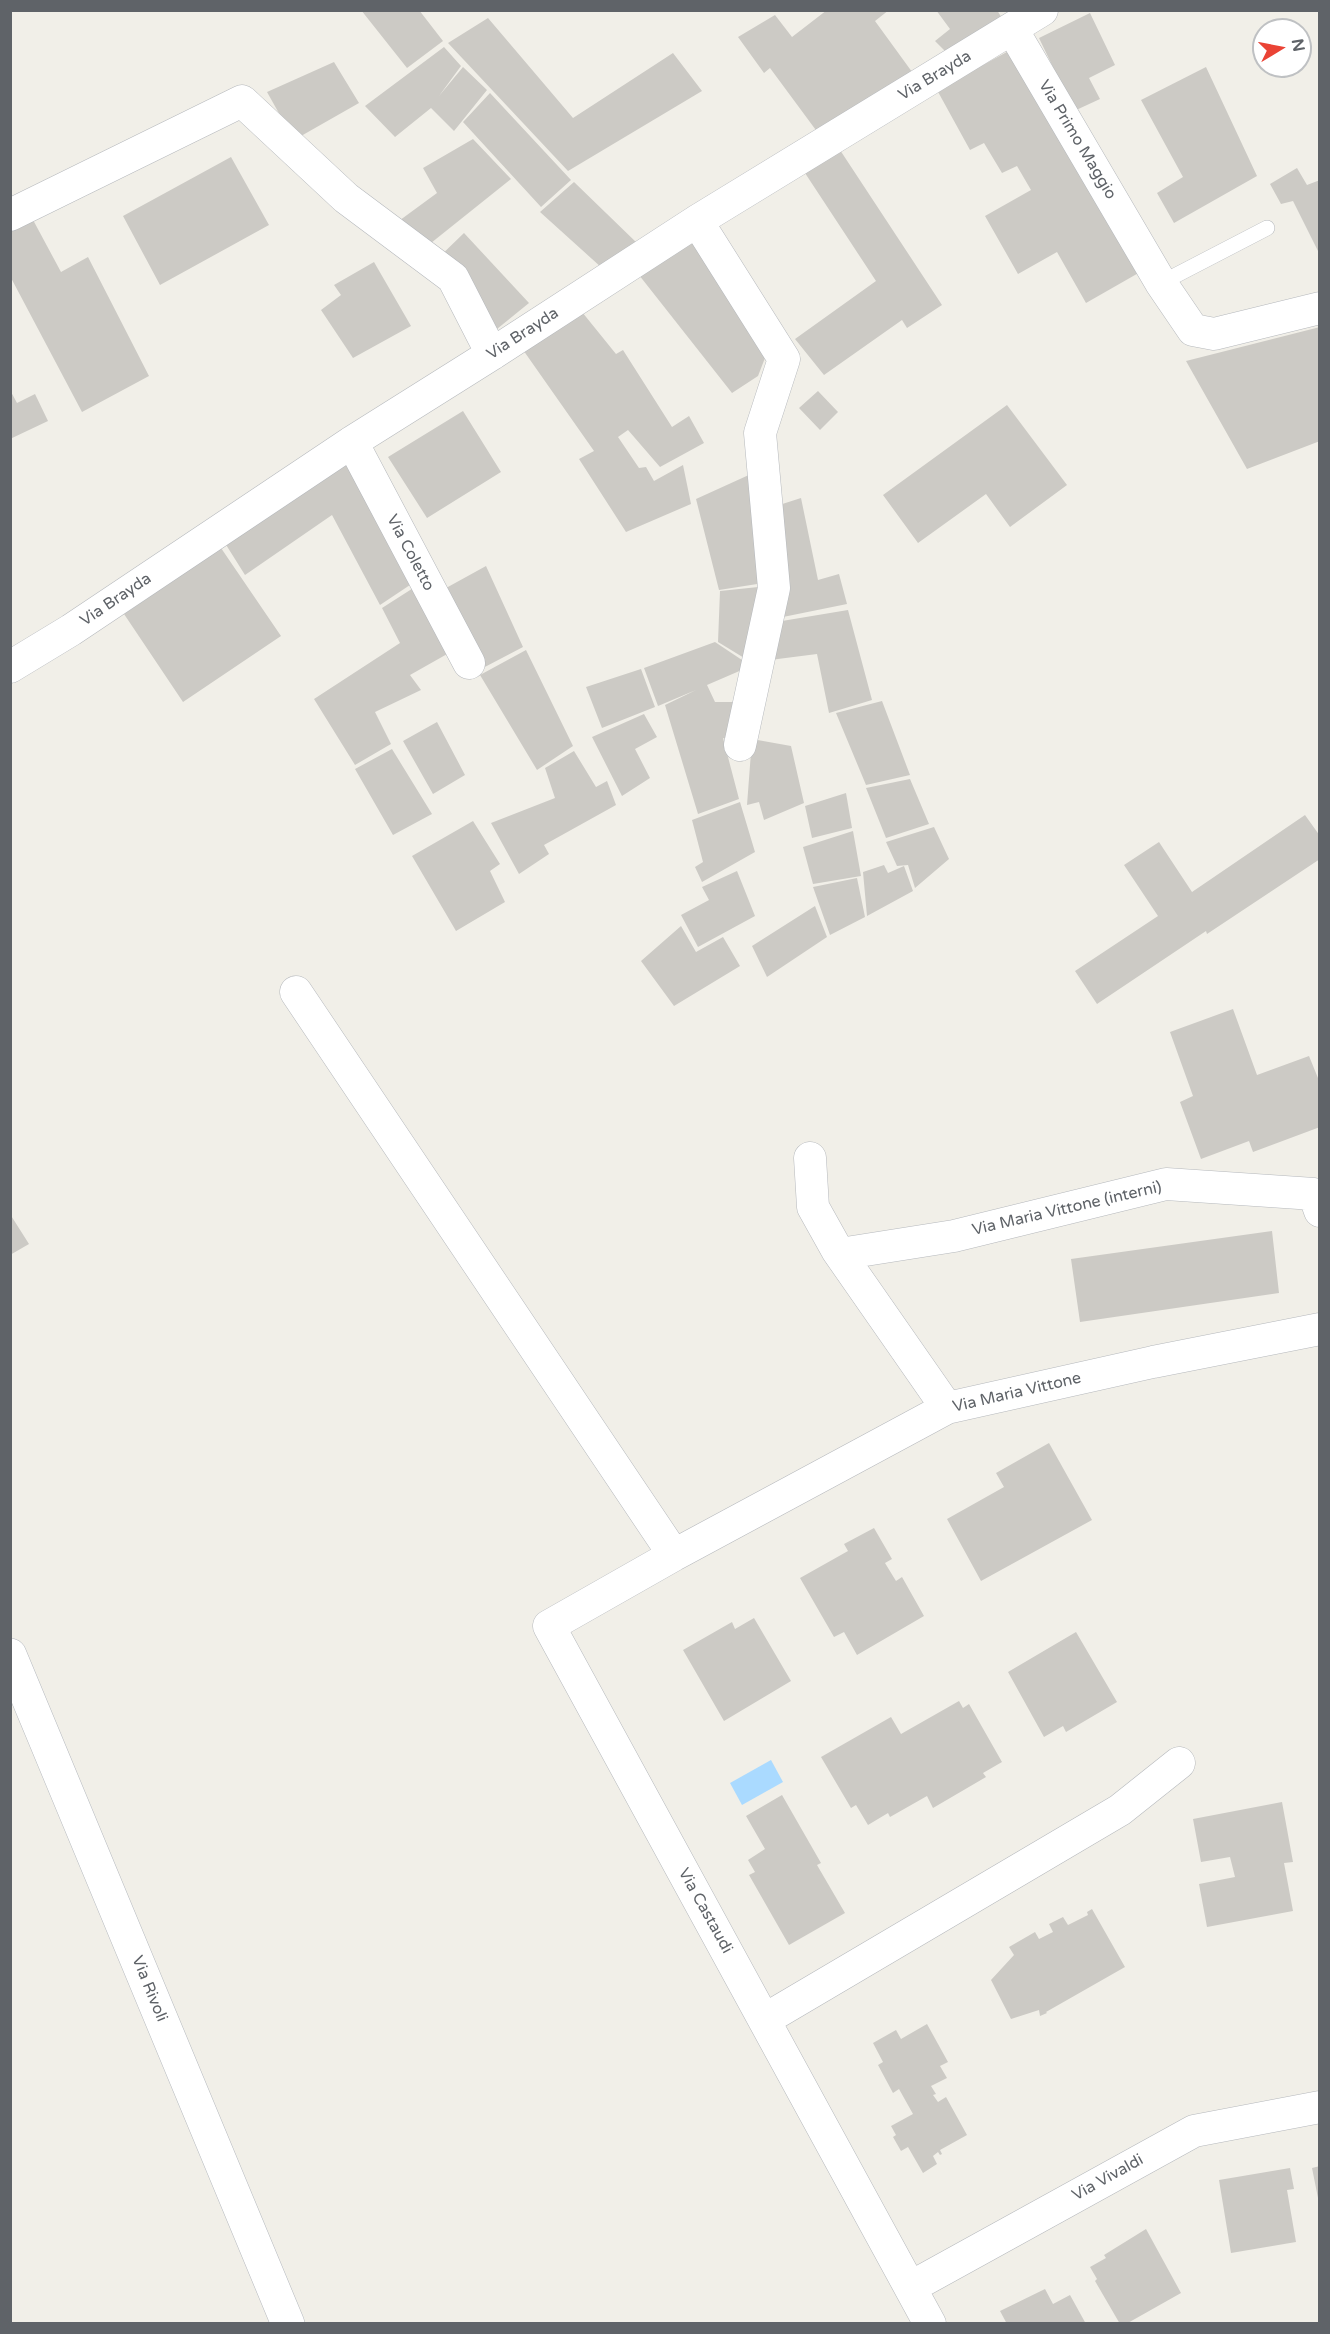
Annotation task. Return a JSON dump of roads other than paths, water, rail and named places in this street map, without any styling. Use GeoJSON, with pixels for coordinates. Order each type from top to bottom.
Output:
{"type":"FeatureCollection","features":[{"type":"Feature","properties":{"kind":"street","name":"Via Brayda"},"geometry":{"type":"LineString","coordinates":[[10,667],[72,630],[352,442],[697,221],[1042,10]]}},
{"type":"Feature","properties":{"kind":"street","name":"Via Primo Maggio"},"geometry":{"type":"LineString","coordinates":[[1012,29],[1161,283],[1193,330],[1214,334],[1320,308]]}},
{"type":"Feature","properties":{"kind":"street"},"geometry":{"type":"LineString","coordinates":[[10,215],[242,101],[346,198],[453,278],[492,354]]}},
{"type":"Feature","properties":{"kind":"street"},"geometry":{"type":"LineString","coordinates":[[697,221],[784,358],[760,432],[774,588],[740,745]]}},
{"type":"Feature","properties":{"kind":"street","name":"Via Coletto"},"geometry":{"type":"LineString","coordinates":[[352,442],[469,663]]}},
{"type":"Feature","properties":{"kind":"street"},"geometry":{"type":"LineString","coordinates":[[296,992],[674,1555]]}},
{"type":"Feature","properties":{"kind":"street"},"geometry":{"type":"LineString","coordinates":[[810,1158],[813,1207],[840,1254],[947,1408]]}},
{"type":"Feature","properties":{"kind":"street","name":"Via Maria Vittone (interni)"},"geometry":{"type":"LineString","coordinates":[[840,1254],[954,1236],[1166,1184],[1314,1194],[1320,1210]]}},
{"type":"Feature","properties":{"kind":"street","name":"Via Maria Vittone"},"geometry":{"type":"LineString","coordinates":[[674,1555],[947,1408],[1153,1362],[1320,1329]]}},
{"type":"Feature","properties":{"kind":"street","name":"Via Castaudi"},"geometry":{"type":"LineString","coordinates":[[674,1555],[549,1626],[930,2324]]}},
{"type":"Feature","properties":{"kind":"street","name":"Via Rivoli"},"geometry":{"type":"LineString","coordinates":[[10,1654],[288,2324]]}},
{"type":"Feature","properties":{"kind":"street"},"geometry":{"type":"LineString","coordinates":[[764,2019],[1120,1810],[1179,1763]]}},
{"type":"Feature","properties":{"kind":"street","name":"Via Vivaldi"},"geometry":{"type":"LineString","coordinates":[[910,2287],[1194,2131],[1320,2107]]}},
{"type":"Feature","properties":{"kind":"lane"},"geometry":{"type":"LineString","coordinates":[[1161,283],[1267,228]]}},
{"type":"Feature","properties":{"kind":"water"},"geometry":{"type":"Polygon","coordinates":[[[771,1760],[783,1782],[742,1805],[730,1783],[771,1760]]]}}]}
